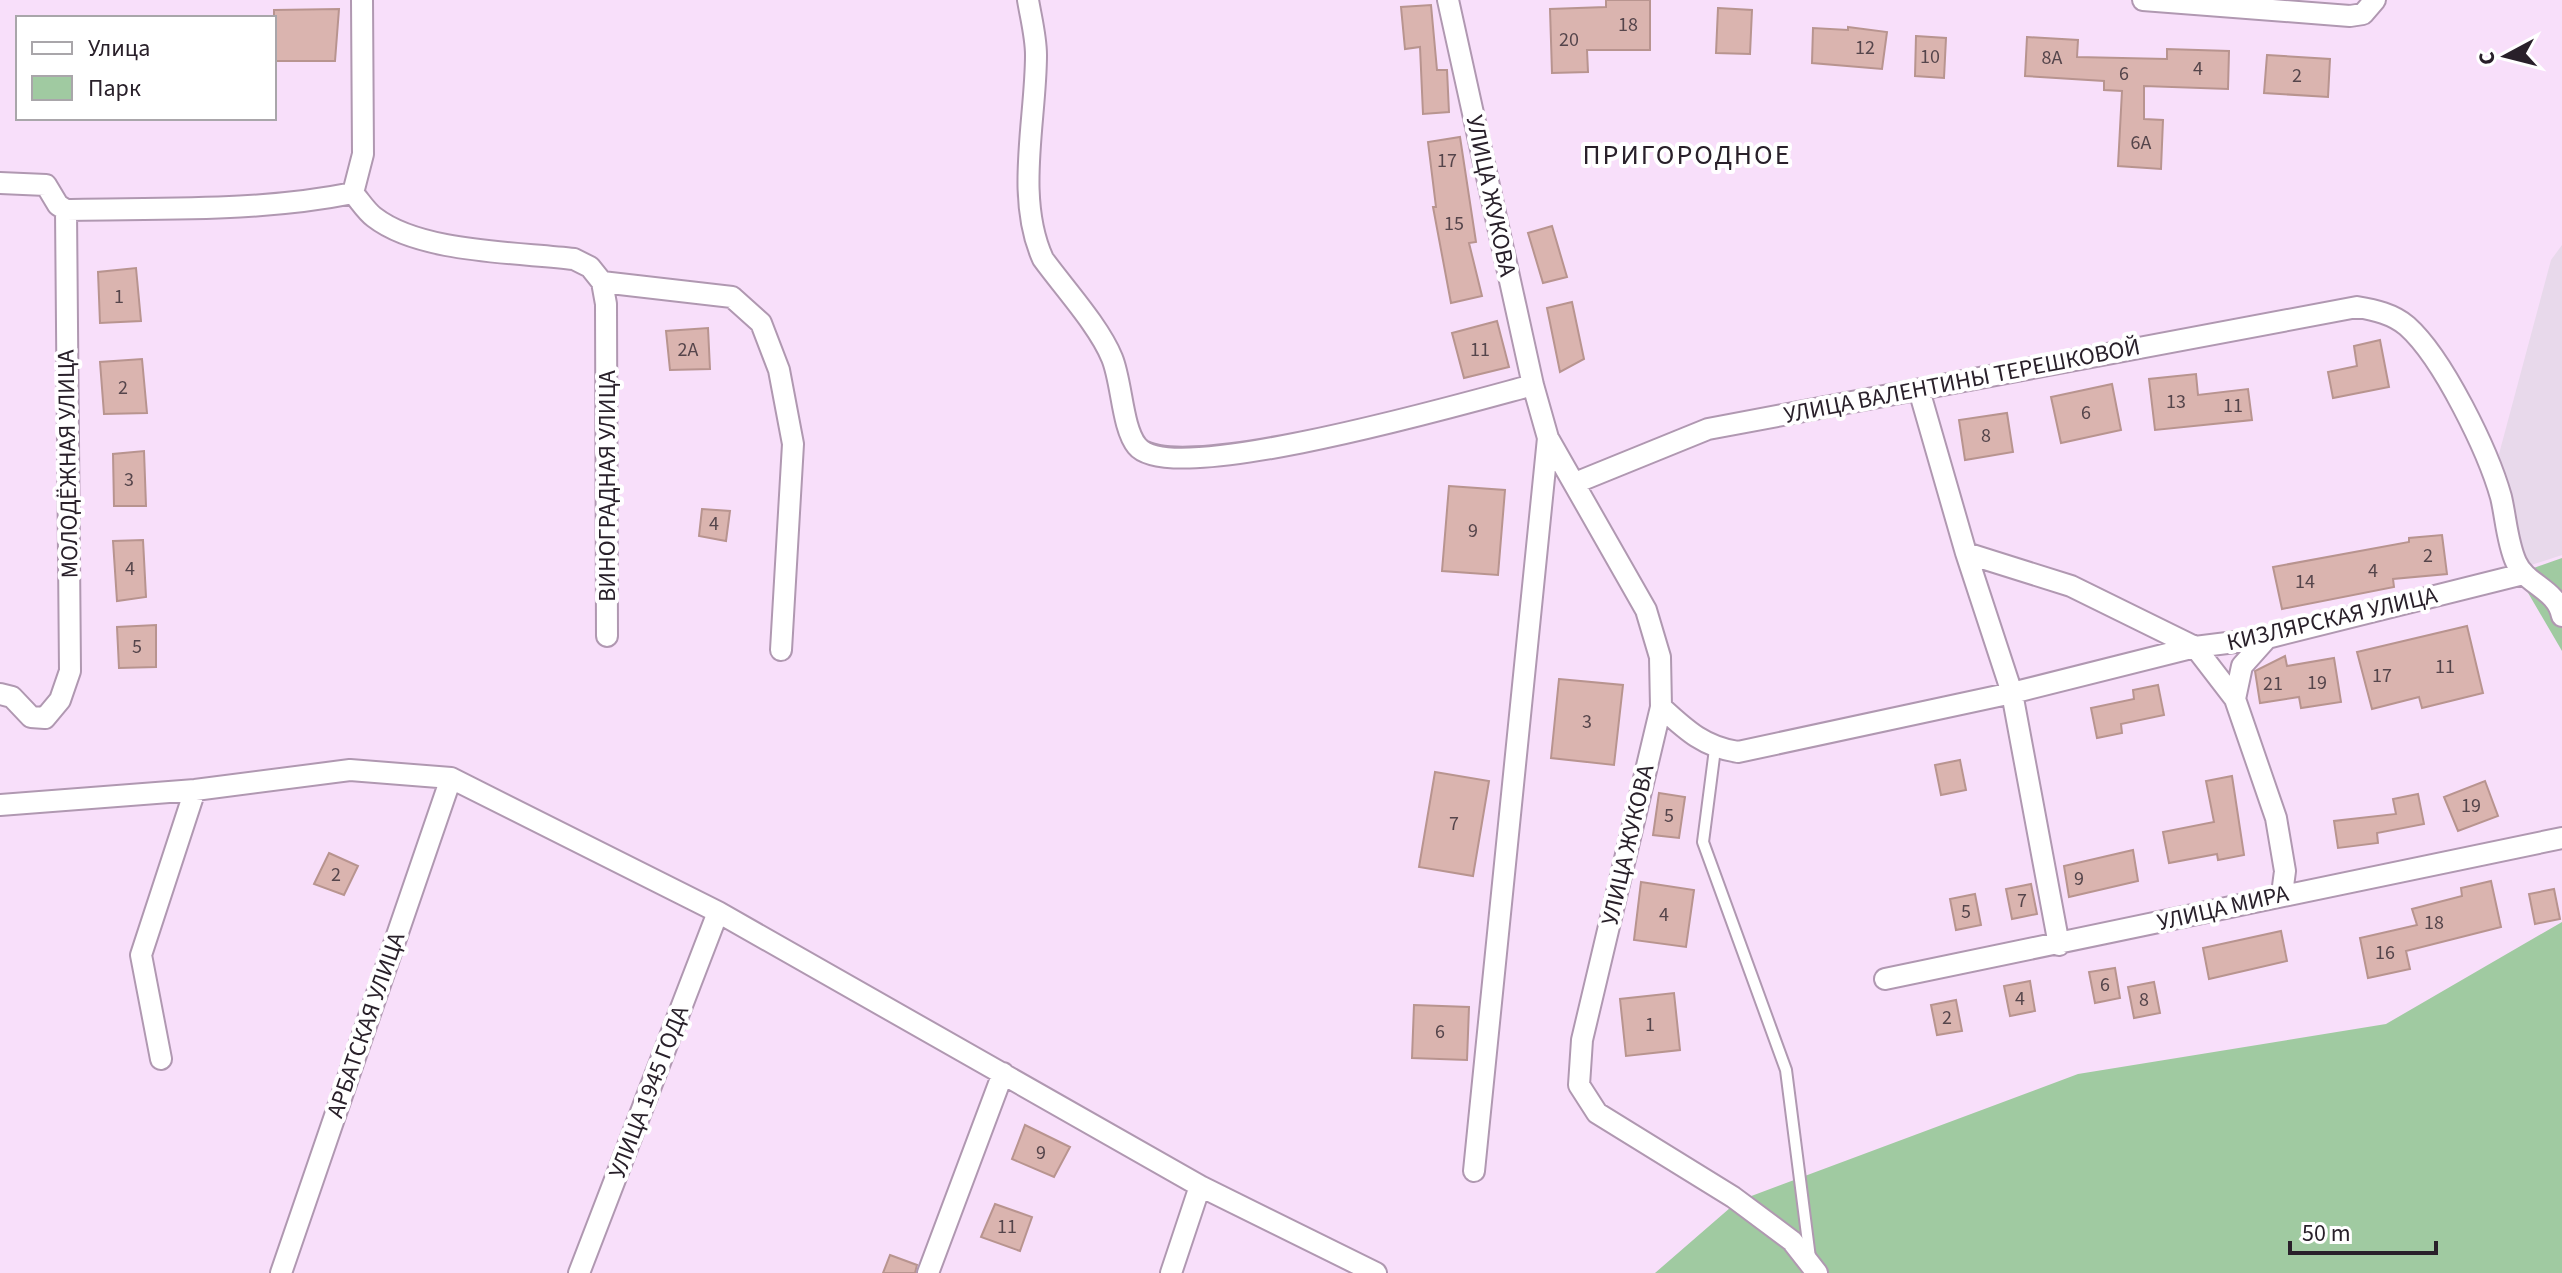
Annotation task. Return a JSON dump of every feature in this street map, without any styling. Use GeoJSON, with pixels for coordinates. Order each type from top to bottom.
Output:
{"type":"FeatureCollection","features":[{"type":"Feature","properties":{"kind":"street"},"geometry":{"type":"LineString","coordinates":[[353,193],[363,154],[362,0]]}},
{"type":"Feature","properties":{"kind":"street"},"geometry":{"type":"LineString","coordinates":[[1028,0],[1036,52],[1030,203],[1035,242],[1043,259],[1111,355],[1133,439],[1146,454],[1156,457],[1213,457],[1334,436],[1533,385]]}},
{"type":"Feature","properties":{"kind":"street","name":"УЛИЦА ЖУКОВА"},"geometry":{"type":"LineString","coordinates":[[1448,0],[1533,385],[1548,438],[1646,610],[1660,657],[1661,707],[1582,1040],[1579,1085],[1597,1113],[1733,1197],[1792,1241],[1814,1267]]}},
{"type":"Feature","properties":{"kind":"street"},"geometry":{"type":"LineString","coordinates":[[2143,0],[2369,7]]}},
{"type":"Feature","properties":{"kind":"street"},"geometry":{"type":"LineString","coordinates":[[0,183],[46,185],[58,205],[66,210],[216,207],[322,199],[353,193]]}},
{"type":"Feature","properties":{"kind":"street"},"geometry":{"type":"LineString","coordinates":[[353,193],[373,216],[403,234],[440,243],[574,259],[590,267],[602,282],[732,297],[761,323],[779,370],[793,444],[781,650]]}},
{"type":"Feature","properties":{"kind":"street","name":"МОЛОДЁЖНАЯ УЛИЦА"},"geometry":{"type":"LineString","coordinates":[[0,694],[12,697],[31,717],[45,718],[60,700],[70,671],[66,210]]}},
{"type":"Feature","properties":{"kind":"street","name":"ВИНОГРАДНАЯ УЛИЦА"},"geometry":{"type":"LineString","coordinates":[[602,282],[608,337],[607,636]]}},
{"type":"Feature","properties":{"kind":"street","name":"УЛИЦА ВАЛЕНТИНЫ ТЕРЕШКОВОЙ"},"geometry":{"type":"LineString","coordinates":[[1575,483],[1708,429],[2357,307],[2384,312],[2406,325],[2422,343],[2477,430],[2500,494],[2516,562],[2523,574]]}},
{"type":"Feature","properties":{"kind":"street"},"geometry":{"type":"LineString","coordinates":[[1919,390],[1966,553],[2012,693],[2059,945]]}},
{"type":"Feature","properties":{"kind":"street","name":"УЛИЦА ЖУКОВА"},"geometry":{"type":"LineString","coordinates":[[1474,1171],[1548,438]]}},
{"type":"Feature","properties":{"kind":"street","name":"КИЗЛЯРСКАЯ УЛИЦА"},"geometry":{"type":"LineString","coordinates":[[1966,553],[2071,586],[2195,647],[2267,638],[2523,574]]}},
{"type":"Feature","properties":{"kind":"street"},"geometry":{"type":"LineString","coordinates":[[2523,574],[2550,593],[2562,616]]}},
{"type":"Feature","properties":{"kind":"street"},"geometry":{"type":"LineString","coordinates":[[2235,699],[2242,666],[2267,638]]}},
{"type":"Feature","properties":{"kind":"street"},"geometry":{"type":"LineString","coordinates":[[1661,707],[1694,738],[1715,749],[1738,752],[2012,693],[2195,647],[2235,699],[2276,818],[2285,871],[2282,894]]}},
{"type":"Feature","properties":{"kind":"street"},"geometry":{"type":"LineString","coordinates":[[0,805],[195,790],[350,770],[451,778],[718,912],[1200,1186],[1376,1273]]}},
{"type":"Feature","properties":{"kind":"street","name":"АРБАТСКАЯ УЛИЦА"},"geometry":{"type":"LineString","coordinates":[[281,1273],[451,778]]}},
{"type":"Feature","properties":{"kind":"street"},"geometry":{"type":"LineString","coordinates":[[161,1059],[141,955],[195,790]]}},
{"type":"Feature","properties":{"kind":"street","name":"УЛИЦА МИРА"},"geometry":{"type":"LineString","coordinates":[[1885,979],[2562,838]]}},
{"type":"Feature","properties":{"kind":"street","name":"УЛИЦА 1945 ГОДА"},"geometry":{"type":"LineString","coordinates":[[579,1273],[718,912]]}},
{"type":"Feature","properties":{"kind":"street"},"geometry":{"type":"LineString","coordinates":[[928,1273],[1003,1073]]}},
{"type":"Feature","properties":{"kind":"street"},"geometry":{"type":"LineString","coordinates":[[1171,1273],[1200,1186]]}},
{"type":"Feature","properties":{"kind":"lane"},"geometry":{"type":"LineString","coordinates":[[1715,749],[1703,842],[1786,1070],[1814,1267]]}},
{"type":"Feature","properties":{"kind":"shaded area"},"geometry":{"type":"Polygon","coordinates":[[[2562,245],[2562,555],[2519,569],[2499,454],[2551,260],[2562,245]]]}},
{"type":"Feature","properties":{"kind":"green space"},"geometry":{"type":"Polygon","coordinates":[[[2562,558],[2562,651],[2517,574],[2562,558]]]}},
{"type":"Feature","properties":{"kind":"green space"},"geometry":{"type":"Polygon","coordinates":[[[2562,922],[2562,1273],[1655,1273],[1738,1201],[2078,1074],[2386,1024],[2562,922]]]}},
{"type":"Feature","properties":{"kind":"building"},"geometry":{"type":"Polygon","coordinates":[[[1606,0],[1650,0],[1650,50],[1587,50],[1588,72],[1552,73],[1550,9],[1606,7],[1606,0]]]}},
{"type":"Feature","properties":{"kind":"building"},"geometry":{"type":"Polygon","coordinates":[[[1431,5],[1437,70],[1447,70],[1449,112],[1423,114],[1420,47],[1405,49],[1401,7],[1431,5]]]}},
{"type":"Feature","properties":{"kind":"building"},"geometry":{"type":"Polygon","coordinates":[[[1718,8],[1752,10],[1750,54],[1716,53],[1718,8]]]}},
{"type":"Feature","properties":{"kind":"building"},"geometry":{"type":"Polygon","coordinates":[[[339,9],[335,61],[276,61],[274,10],[339,9]]]}},
{"type":"Feature","properties":{"kind":"building"},"geometry":{"type":"Polygon","coordinates":[[[1848,27],[1887,32],[1882,69],[1812,63],[1813,28],[1848,30],[1848,27]]]}},
{"type":"Feature","properties":{"kind":"building"},"geometry":{"type":"Polygon","coordinates":[[[1916,36],[1946,38],[1944,78],[1915,76],[1916,36]]]}},
{"type":"Feature","properties":{"kind":"building"},"geometry":{"type":"Polygon","coordinates":[[[2027,37],[2078,40],[2077,57],[2167,59],[2167,49],[2229,51],[2228,89],[2144,86],[2144,119],[2163,120],[2161,169],[2118,166],[2122,91],[2104,90],[2104,81],[2025,76],[2027,37]]]}},
{"type":"Feature","properties":{"kind":"building"},"geometry":{"type":"Polygon","coordinates":[[[2267,55],[2330,59],[2328,97],[2264,93],[2267,55]]]}},
{"type":"Feature","properties":{"kind":"building"},"geometry":{"type":"Polygon","coordinates":[[[1460,137],[1476,242],[1469,243],[1482,296],[1451,303],[1433,207],[1436,207],[1428,142],[1460,137]]]}},
{"type":"Feature","properties":{"kind":"building"},"geometry":{"type":"Polygon","coordinates":[[[1552,226],[1567,277],[1543,283],[1528,233],[1552,226]]]}},
{"type":"Feature","properties":{"kind":"building"},"geometry":{"type":"Polygon","coordinates":[[[136,268],[141,321],[100,323],[98,272],[136,268]]]}},
{"type":"Feature","properties":{"kind":"building"},"geometry":{"type":"Polygon","coordinates":[[[1572,302],[1584,359],[1560,372],[1547,308],[1572,302]]]}},
{"type":"Feature","properties":{"kind":"building"},"geometry":{"type":"Polygon","coordinates":[[[1497,321],[1509,367],[1464,378],[1452,333],[1497,321]]]}},
{"type":"Feature","properties":{"kind":"building"},"geometry":{"type":"Polygon","coordinates":[[[708,328],[710,369],[670,370],[666,331],[708,328]]]}},
{"type":"Feature","properties":{"kind":"building"},"geometry":{"type":"Polygon","coordinates":[[[2380,340],[2389,387],[2333,398],[2328,372],[2357,366],[2354,346],[2380,340]]]}},
{"type":"Feature","properties":{"kind":"building"},"geometry":{"type":"Polygon","coordinates":[[[142,359],[147,413],[104,414],[100,362],[142,359]]]}},
{"type":"Feature","properties":{"kind":"building"},"geometry":{"type":"Polygon","coordinates":[[[2196,374],[2198,395],[2248,389],[2252,420],[2155,430],[2149,379],[2196,374]]]}},
{"type":"Feature","properties":{"kind":"building"},"geometry":{"type":"Polygon","coordinates":[[[2112,384],[2121,430],[2061,443],[2051,397],[2112,384]]]}},
{"type":"Feature","properties":{"kind":"building"},"geometry":{"type":"Polygon","coordinates":[[[2007,413],[2013,452],[1965,460],[1959,420],[2007,413]]]}},
{"type":"Feature","properties":{"kind":"building"},"geometry":{"type":"Polygon","coordinates":[[[144,451],[146,506],[114,506],[113,454],[144,451]]]}},
{"type":"Feature","properties":{"kind":"building"},"geometry":{"type":"Polygon","coordinates":[[[1449,486],[1505,490],[1498,575],[1442,571],[1449,486]]]}},
{"type":"Feature","properties":{"kind":"building"},"geometry":{"type":"Polygon","coordinates":[[[702,509],[730,511],[726,541],[699,536],[702,509]]]}},
{"type":"Feature","properties":{"kind":"building"},"geometry":{"type":"Polygon","coordinates":[[[2442,535],[2447,574],[2393,579],[2394,587],[2282,609],[2273,567],[2409,542],[2409,538],[2442,535]]]}},
{"type":"Feature","properties":{"kind":"building"},"geometry":{"type":"Polygon","coordinates":[[[143,540],[146,597],[117,601],[113,541],[143,540]]]}},
{"type":"Feature","properties":{"kind":"building"},"geometry":{"type":"Polygon","coordinates":[[[156,625],[156,667],[119,668],[117,627],[156,625]]]}},
{"type":"Feature","properties":{"kind":"building"},"geometry":{"type":"Polygon","coordinates":[[[2467,626],[2483,693],[2422,708],[2419,697],[2372,709],[2357,652],[2467,626]]]}},
{"type":"Feature","properties":{"kind":"building"},"geometry":{"type":"Polygon","coordinates":[[[2285,656],[2287,666],[2334,658],[2341,702],[2301,708],[2299,697],[2260,703],[2255,671],[2285,656]]]}},
{"type":"Feature","properties":{"kind":"building"},"geometry":{"type":"Polygon","coordinates":[[[1559,679],[1623,685],[1614,765],[1551,758],[1559,679]]]}},
{"type":"Feature","properties":{"kind":"building"},"geometry":{"type":"Polygon","coordinates":[[[2158,685],[2164,715],[2121,724],[2122,733],[2097,738],[2091,708],[2134,699],[2133,690],[2158,685]]]}},
{"type":"Feature","properties":{"kind":"building"},"geometry":{"type":"Polygon","coordinates":[[[1960,760],[1966,790],[1941,795],[1935,765],[1960,760]]]}},
{"type":"Feature","properties":{"kind":"building"},"geometry":{"type":"Polygon","coordinates":[[[1435,772],[1489,781],[1473,876],[1419,867],[1435,772]]]}},
{"type":"Feature","properties":{"kind":"building"},"geometry":{"type":"Polygon","coordinates":[[[2232,776],[2244,855],[2218,860],[2217,854],[2169,863],[2163,832],[2214,822],[2206,781],[2232,776]]]}},
{"type":"Feature","properties":{"kind":"building"},"geometry":{"type":"Polygon","coordinates":[[[2485,781],[2498,816],[2458,831],[2444,797],[2485,781]]]}},
{"type":"Feature","properties":{"kind":"building"},"geometry":{"type":"Polygon","coordinates":[[[1659,793],[1685,797],[1679,838],[1653,835],[1659,793]]]}},
{"type":"Feature","properties":{"kind":"building"},"geometry":{"type":"Polygon","coordinates":[[[2418,794],[2424,824],[2377,833],[2378,843],[2338,848],[2334,821],[2396,814],[2393,799],[2418,794]]]}},
{"type":"Feature","properties":{"kind":"building"},"geometry":{"type":"Polygon","coordinates":[[[2133,850],[2138,881],[2069,897],[2064,866],[2133,850]]]}},
{"type":"Feature","properties":{"kind":"building"},"geometry":{"type":"Polygon","coordinates":[[[329,853],[358,866],[344,895],[314,884],[329,853]]]}},
{"type":"Feature","properties":{"kind":"building"},"geometry":{"type":"Polygon","coordinates":[[[2491,881],[2501,927],[2406,951],[2410,969],[2368,978],[2360,938],[2417,925],[2412,909],[2462,896],[2461,888],[2491,881]]]}},
{"type":"Feature","properties":{"kind":"building"},"geometry":{"type":"Polygon","coordinates":[[[1641,882],[1694,890],[1686,947],[1634,940],[1641,882]]]}},
{"type":"Feature","properties":{"kind":"building"},"geometry":{"type":"Polygon","coordinates":[[[2031,884],[2037,914],[2012,919],[2006,889],[2031,884]]]}},
{"type":"Feature","properties":{"kind":"building"},"geometry":{"type":"Polygon","coordinates":[[[2554,889],[2560,919],[2535,924],[2529,894],[2554,889]]]}},
{"type":"Feature","properties":{"kind":"building"},"geometry":{"type":"Polygon","coordinates":[[[1975,894],[1981,925],[1956,930],[1950,899],[1975,894]]]}},
{"type":"Feature","properties":{"kind":"building"},"geometry":{"type":"Polygon","coordinates":[[[2281,931],[2287,961],[2209,979],[2203,948],[2281,931]]]}},
{"type":"Feature","properties":{"kind":"building"},"geometry":{"type":"Polygon","coordinates":[[[2115,968],[2120,998],[2095,1003],[2089,972],[2115,968]]]}},
{"type":"Feature","properties":{"kind":"building"},"geometry":{"type":"Polygon","coordinates":[[[2030,981],[2035,1011],[2010,1016],[2004,986],[2030,981]]]}},
{"type":"Feature","properties":{"kind":"building"},"geometry":{"type":"Polygon","coordinates":[[[2154,982],[2160,1013],[2134,1018],[2128,987],[2154,982]]]}},
{"type":"Feature","properties":{"kind":"building"},"geometry":{"type":"Polygon","coordinates":[[[1674,993],[1680,1050],[1626,1056],[1620,999],[1674,993]]]}},
{"type":"Feature","properties":{"kind":"building"},"geometry":{"type":"Polygon","coordinates":[[[1956,1000],[1962,1031],[1937,1035],[1931,1005],[1956,1000]]]}},
{"type":"Feature","properties":{"kind":"building"},"geometry":{"type":"Polygon","coordinates":[[[1414,1005],[1469,1007],[1467,1060],[1412,1058],[1414,1005]]]}},
{"type":"Feature","properties":{"kind":"building"},"geometry":{"type":"Polygon","coordinates":[[[1025,1125],[1070,1147],[1054,1177],[1012,1159],[1025,1125]]]}},
{"type":"Feature","properties":{"kind":"building"},"geometry":{"type":"Polygon","coordinates":[[[995,1204],[1032,1217],[1020,1251],[981,1237],[995,1204]]]}},
{"type":"Feature","properties":{"kind":"building"},"geometry":{"type":"Polygon","coordinates":[[[890,1255],[917,1265],[915,1273],[883,1273],[890,1255]]]}},
{"type":"Feature","properties":{"kind":"district","name":"ПРИГОРОДНОЕ"},"geometry":{"type":"Point","coordinates":[1687,155]}}]}
